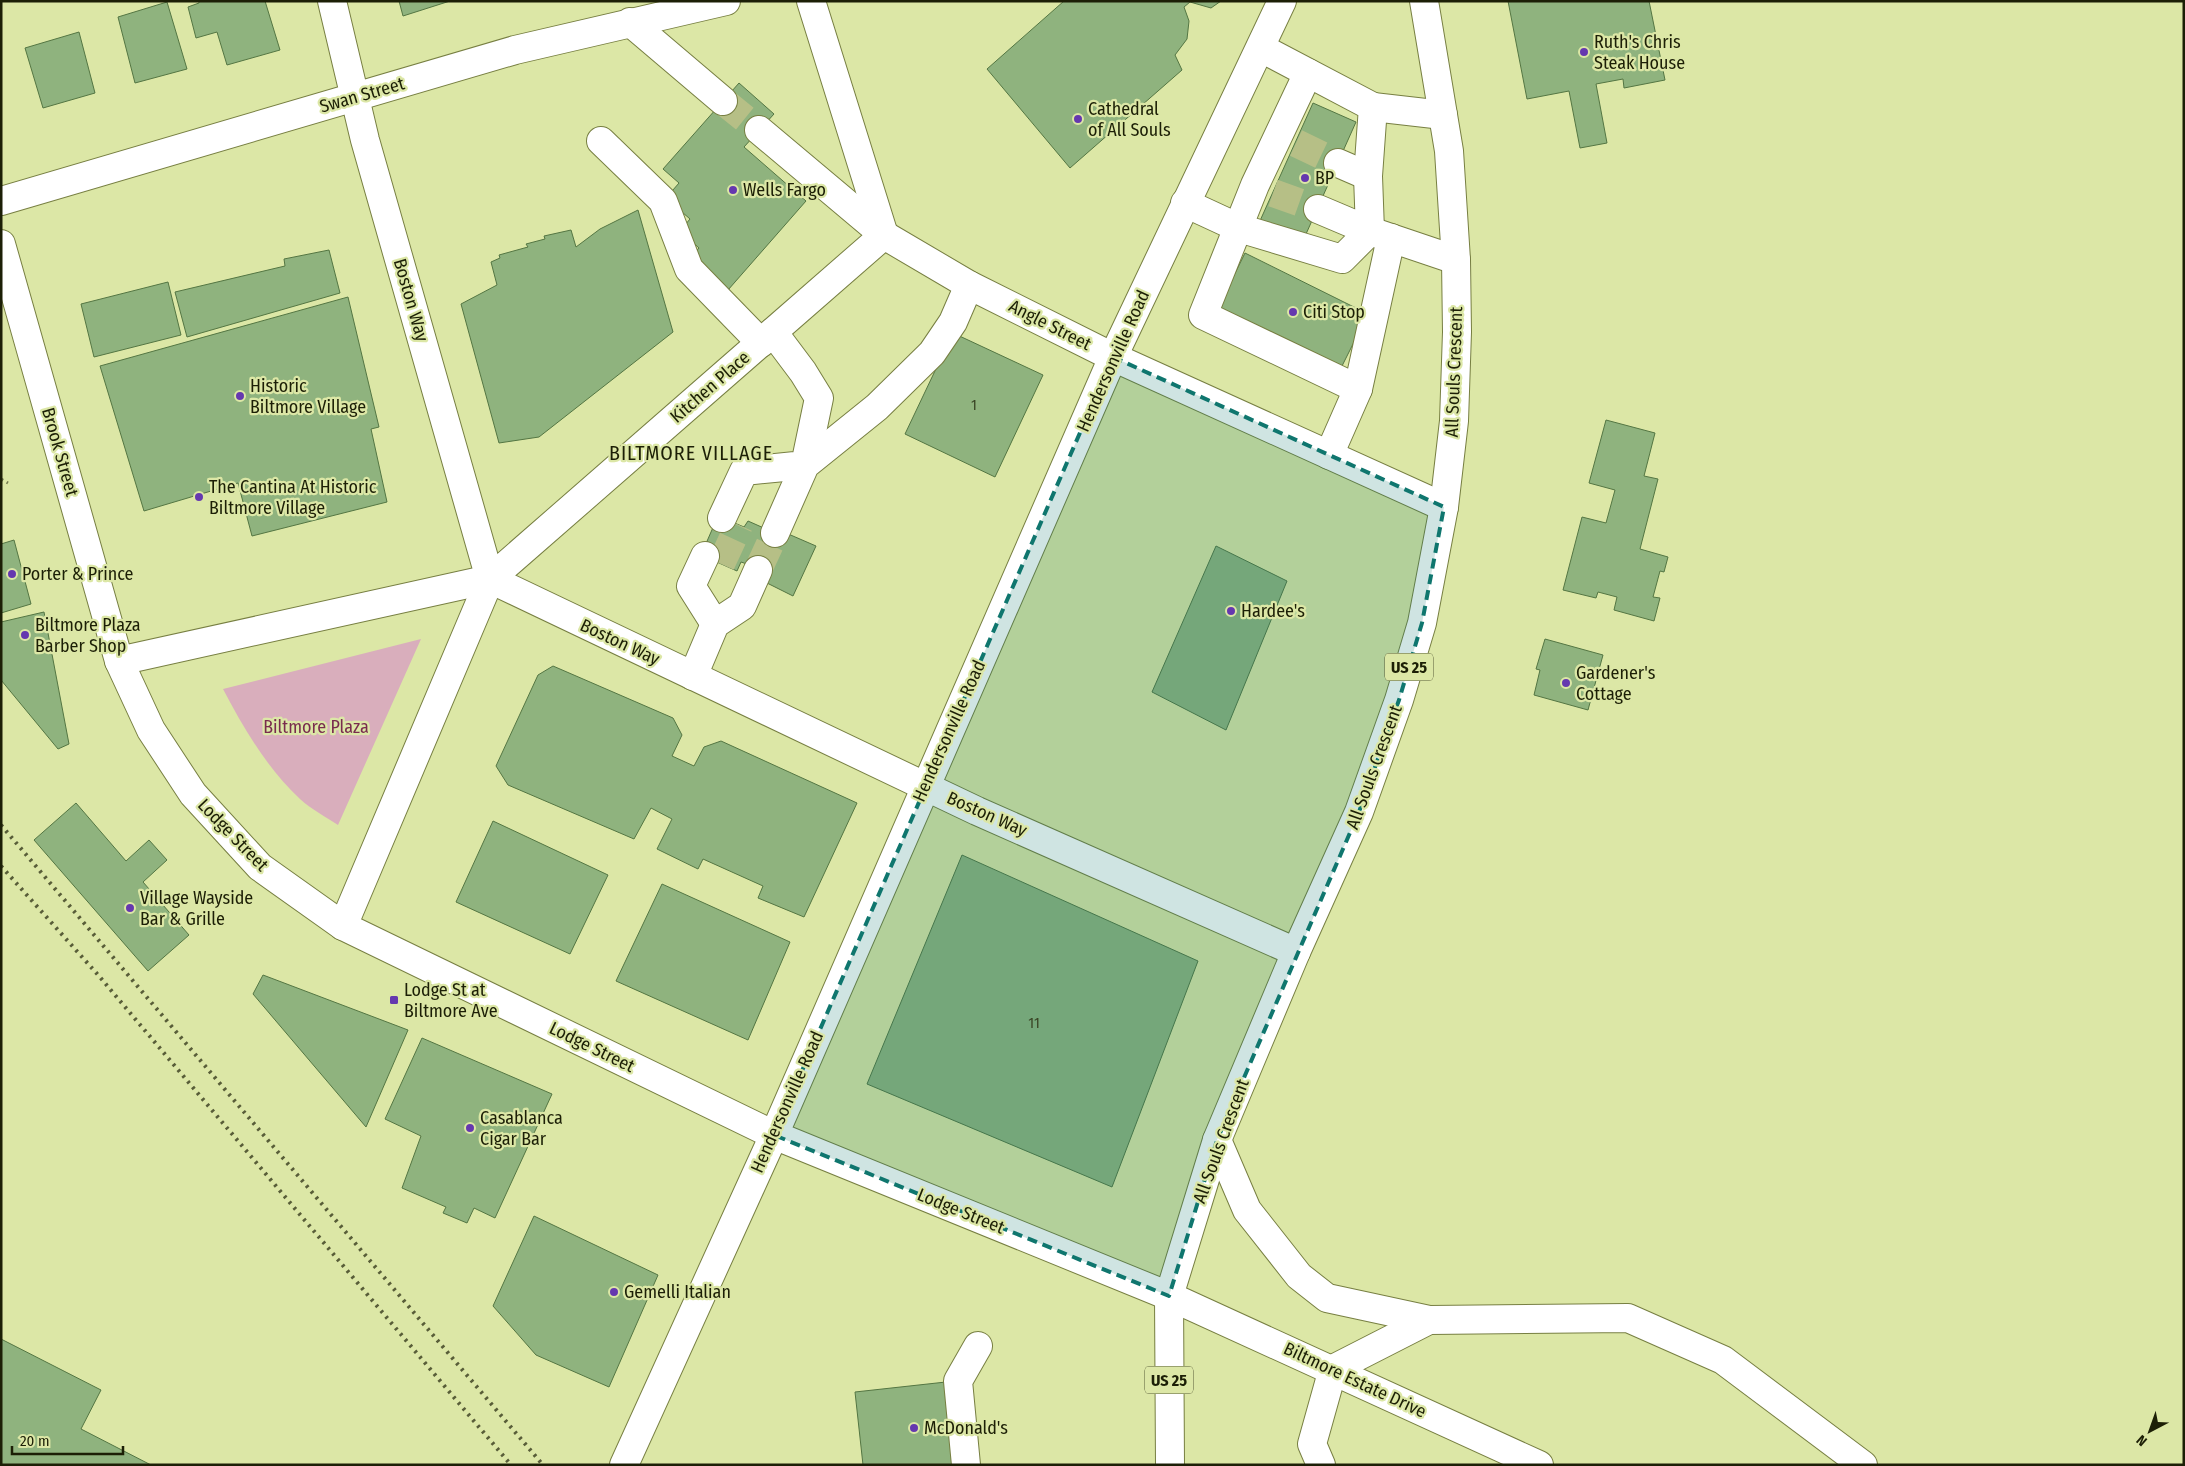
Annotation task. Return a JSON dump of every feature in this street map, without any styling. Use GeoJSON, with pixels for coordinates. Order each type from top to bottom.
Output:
{"type":"FeatureCollection","features":[{"type":"Feature","properties":{"kind":"street","name":"Boston Way"},"geometry":{"type":"LineString","coordinates":[[332,1],[365,140],[490,580],[924,786],[1296,952]]}},
{"type":"Feature","properties":{"kind":"street","name":"Swan Street"},"geometry":{"type":"LineString","coordinates":[[1,201],[515,50],[726,1]]}},
{"type":"Feature","properties":{"kind":"street"},"geometry":{"type":"LineString","coordinates":[[811,1],[884,235]]}},
{"type":"Feature","properties":{"kind":"street","name":"Hendersonville Road"},"geometry":{"type":"LineString","coordinates":[[624,1465],[774,1135],[924,786],[1113,357],[1282,1]]}},
{"type":"Feature","properties":{"kind":"street","name":"All Souls Crescent"},"geometry":{"type":"LineString","coordinates":[[1169,1296],[1217,1140],[1296,952],[1359,812],[1399,700],[1422,623],[1444,507],[1454,421],[1457,332],[1456,260],[1449,151],[1424,1]]}},
{"type":"Feature","properties":{"kind":"street"},"geometry":{"type":"LineString","coordinates":[[630,22],[723,101]]}},
{"type":"Feature","properties":{"kind":"street"},"geometry":{"type":"LineString","coordinates":[[1261,48],[1373,107],[1443,115]]}},
{"type":"Feature","properties":{"kind":"street"},"geometry":{"type":"LineString","coordinates":[[1308,73],[1287,139],[1264,189],[1239,228],[1203,315],[1358,389]]}},
{"type":"Feature","properties":{"kind":"street"},"geometry":{"type":"LineString","coordinates":[[1329,455],[1358,389],[1380,234],[1368,176],[1373,107]]}},
{"type":"Feature","properties":{"kind":"street","name":"Angle Street"},"geometry":{"type":"LineString","coordinates":[[759,130],[884,235],[969,285],[1113,357],[1444,507]]}},
{"type":"Feature","properties":{"kind":"street"},"geometry":{"type":"LineString","coordinates":[[601,141],[663,201],[689,269],[804,372],[819,398],[786,467],[749,526],[744,471],[786,467],[877,407],[932,353],[953,322],[969,285]]}},
{"type":"Feature","properties":{"kind":"street"},"geometry":{"type":"LineString","coordinates":[[1338,162],[1368,176]]}},
{"type":"Feature","properties":{"kind":"street"},"geometry":{"type":"LineString","coordinates":[[1185,204],[1239,228],[1342,259],[1380,234]]}},
{"type":"Feature","properties":{"kind":"street"},"geometry":{"type":"LineString","coordinates":[[1318,209],[1380,234],[1456,260]]}},
{"type":"Feature","properties":{"kind":"street","name":"Kitchen Place"},"geometry":{"type":"LineString","coordinates":[[490,580],[884,235]]}},
{"type":"Feature","properties":{"kind":"street","name":"Brook Street"},"geometry":{"type":"LineString","coordinates":[[1,244],[119,662]]}},
{"type":"Feature","properties":{"kind":"street"},"geometry":{"type":"LineString","coordinates":[[694,676],[715,624],[742,606],[732,563],[708,592],[715,624]]}},
{"type":"Feature","properties":{"kind":"street"},"geometry":{"type":"LineString","coordinates":[[119,662],[490,580]]}},
{"type":"Feature","properties":{"kind":"street"},"geometry":{"type":"LineString","coordinates":[[343,926],[490,580]]}},
{"type":"Feature","properties":{"kind":"street","name":"Lodge Street"},"geometry":{"type":"LineString","coordinates":[[119,662],[151,730],[193,794],[260,867],[343,926],[774,1135],[1169,1296]]}},
{"type":"Feature","properties":{"kind":"street"},"geometry":{"type":"LineString","coordinates":[[1217,1140],[1248,1210],[1299,1276],[1327,1298],[1429,1320],[1628,1318],[1723,1360],[1863,1465]]}},
{"type":"Feature","properties":{"kind":"street","name":"Biltmore Estate Drive"},"geometry":{"type":"LineString","coordinates":[[1169,1296],[1333,1369],[1539,1465]]}},
{"type":"Feature","properties":{"kind":"street","name":"US 25"},"geometry":{"type":"LineString","coordinates":[[1169,1296],[1170,1465]]}},
{"type":"Feature","properties":{"kind":"street"},"geometry":{"type":"LineString","coordinates":[[1321,1465],[1312,1444],[1333,1369],[1429,1320]]}},
{"type":"Feature","properties":{"kind":"street"},"geometry":{"type":"LineString","coordinates":[[966,1465],[958,1381],[978,1346]]}},
{"type":"Feature","properties":{"kind":"path"},"geometry":{"type":"LineString","coordinates":[[1,479],[8,483]]}},
{"type":"Feature","properties":{"kind":"highlighted area"},"geometry":{"type":"Polygon","coordinates":[[[1113,357],[1444,507],[1422,623],[1399,700],[1359,812],[1217,1140],[1169,1296],[774,1135],[1113,357]]]}},
{"type":"Feature","properties":{"kind":"green space","name":"Biltmore Plaza"},"geometry":{"type":"Polygon","coordinates":[[[421,639],[338,825],[304,803],[277,774],[239,719],[223,689],[421,639]]]}},
{"type":"Feature","properties":{"kind":"building"},"geometry":{"type":"Polygon","coordinates":[[[199,1],[265,1],[280,50],[227,65],[217,32],[196,38],[188,7],[199,3],[199,1]]]}},
{"type":"Feature","properties":{"kind":"building"},"geometry":{"type":"Polygon","coordinates":[[[399,1],[450,1],[403,16],[399,1]]]}},
{"type":"Feature","properties":{"kind":"building","name":"Cathedral of All Souls"},"geometry":{"type":"Polygon","coordinates":[[[1064,1],[1221,1],[1211,8],[1190,2],[1184,7],[1189,21],[1187,39],[1175,55],[1182,70],[1070,168],[987,69],[1064,1]]]}},
{"type":"Feature","properties":{"kind":"building"},"geometry":{"type":"Polygon","coordinates":[[[1508,1],[1649,1],[1665,80],[1624,88],[1623,79],[1596,84],[1607,143],[1580,148],[1569,91],[1527,99],[1508,1]]]}},
{"type":"Feature","properties":{"kind":"building"},"geometry":{"type":"Polygon","coordinates":[[[167,2],[187,69],[135,83],[118,17],[167,2]]]}},
{"type":"Feature","properties":{"kind":"building"},"geometry":{"type":"Polygon","coordinates":[[[79,32],[95,93],[43,108],[25,48],[79,32]]]}},
{"type":"Feature","properties":{"kind":"building","name":"Wells Fargo"},"geometry":{"type":"Polygon","coordinates":[[[739,83],[774,114],[744,147],[806,201],[728,290],[690,258],[699,248],[680,231],[690,219],[666,198],[679,183],[663,169],[739,83]]]}},
{"type":"Feature","properties":{"kind":"building"},"geometry":{"type":"Polygon","coordinates":[[[1313,103],[1356,122],[1302,243],[1259,223],[1313,103]]]}},
{"type":"Feature","properties":{"kind":"building"},"geometry":{"type":"Polygon","coordinates":[[[638,210],[673,332],[539,437],[499,443],[461,304],[497,285],[491,262],[500,258],[499,255],[528,247],[526,244],[545,239],[544,236],[571,230],[576,247],[600,229],[638,210]]]}},
{"type":"Feature","properties":{"kind":"building"},"geometry":{"type":"Polygon","coordinates":[[[329,250],[340,293],[187,337],[175,292],[285,266],[284,259],[329,250]]]}},
{"type":"Feature","properties":{"kind":"building","name":"Citi Stop"},"geometry":{"type":"Polygon","coordinates":[[[1245,253],[1368,314],[1340,370],[1217,310],[1245,253]]]}},
{"type":"Feature","properties":{"kind":"building"},"geometry":{"type":"Polygon","coordinates":[[[168,282],[181,335],[94,357],[81,304],[168,282]]]}},
{"type":"Feature","properties":{"kind":"building","name":"Historic Biltmore Village"},"geometry":{"type":"Polygon","coordinates":[[[348,297],[379,427],[371,429],[387,502],[252,536],[238,483],[144,511],[100,366],[348,297]]]}},
{"type":"Feature","properties":{"kind":"building"},"geometry":{"type":"Polygon","coordinates":[[[953,333],[1043,375],[995,477],[905,434],[953,333]]]}},
{"type":"Feature","properties":{"kind":"building"},"geometry":{"type":"Polygon","coordinates":[[[1606,420],[1655,433],[1644,476],[1658,479],[1640,549],[1668,557],[1664,572],[1660,571],[1653,597],[1660,598],[1654,621],[1614,610],[1617,597],[1598,592],[1596,598],[1563,590],[1582,517],[1606,523],[1615,490],[1589,483],[1606,420]]]}},
{"type":"Feature","properties":{"kind":"building"},"geometry":{"type":"Polygon","coordinates":[[[718,516],[744,527],[748,521],[784,537],[786,533],[816,546],[793,596],[761,580],[765,573],[744,563],[741,562],[737,571],[701,555],[718,516]]]}},
{"type":"Feature","properties":{"kind":"building","name":"Porter & Prince"},"geometry":{"type":"Polygon","coordinates":[[[14,540],[31,604],[1,613],[1,544],[14,540]]]}},
{"type":"Feature","properties":{"kind":"building","name":"Hardee's"},"geometry":{"type":"Polygon","coordinates":[[[1216,546],[1287,581],[1226,730],[1152,692],[1216,546]]]}},
{"type":"Feature","properties":{"kind":"building"},"geometry":{"type":"Polygon","coordinates":[[[44,612],[69,744],[58,749],[1,680],[1,622],[44,612]]]}},
{"type":"Feature","properties":{"kind":"building","name":"Gardener's Cottage"},"geometry":{"type":"Polygon","coordinates":[[[1545,639],[1603,655],[1588,710],[1534,695],[1540,670],[1536,669],[1545,639]]]}},
{"type":"Feature","properties":{"kind":"building"},"geometry":{"type":"Polygon","coordinates":[[[553,666],[673,718],[682,735],[672,756],[694,766],[704,747],[721,741],[857,803],[804,917],[758,898],[763,886],[703,859],[698,869],[657,849],[672,819],[651,808],[634,839],[508,785],[496,766],[538,675],[553,666]]]}},
{"type":"Feature","properties":{"kind":"building","name":"Village Wayside Bar & Grille"},"geometry":{"type":"Polygon","coordinates":[[[76,803],[126,861],[149,840],[167,860],[143,882],[189,935],[148,971],[34,840],[76,803]]]}},
{"type":"Feature","properties":{"kind":"building"},"geometry":{"type":"Polygon","coordinates":[[[493,821],[608,875],[570,954],[456,902],[493,821]]]}},
{"type":"Feature","properties":{"kind":"building"},"geometry":{"type":"Polygon","coordinates":[[[962,855],[1198,961],[1112,1187],[867,1084],[962,855]]]}},
{"type":"Feature","properties":{"kind":"building"},"geometry":{"type":"Polygon","coordinates":[[[662,884],[790,942],[748,1040],[616,981],[662,884]]]}},
{"type":"Feature","properties":{"kind":"building"},"geometry":{"type":"Polygon","coordinates":[[[263,975],[408,1030],[366,1127],[253,994],[263,975]]]}},
{"type":"Feature","properties":{"kind":"building"},"geometry":{"type":"Polygon","coordinates":[[[422,1038],[552,1094],[495,1218],[474,1208],[467,1223],[443,1213],[446,1207],[402,1188],[421,1136],[385,1119],[422,1038]]]}},
{"type":"Feature","properties":{"kind":"building"},"geometry":{"type":"Polygon","coordinates":[[[534,1216],[658,1275],[609,1387],[536,1355],[493,1306],[534,1216]]]}},
{"type":"Feature","properties":{"kind":"building"},"geometry":{"type":"Polygon","coordinates":[[[1,1339],[101,1390],[81,1429],[151,1465],[1,1465],[1,1339]]]}},
{"type":"Feature","properties":{"kind":"building","name":"McDonald's"},"geometry":{"type":"Polygon","coordinates":[[[964,1380],[974,1465],[863,1465],[855,1392],[964,1380]]]}},
{"type":"Feature","properties":{"kind":"tunnel"},"geometry":{"type":"LineString","coordinates":[[723,101],[759,130]]}},
{"type":"Feature","properties":{"kind":"tunnel"},"geometry":{"type":"LineString","coordinates":[[1296,143],[1338,163]]}},
{"type":"Feature","properties":{"kind":"tunnel"},"geometry":{"type":"LineString","coordinates":[[1273,193],[1318,209]]}},
{"type":"Feature","properties":{"kind":"tunnel"},"geometry":{"type":"LineString","coordinates":[[721,564],[739,525]]}},
{"type":"Feature","properties":{"kind":"tunnel"},"geometry":{"type":"LineString","coordinates":[[758,570],[775,533]]}},
{"type":"Feature","properties":{"kind":"railway"},"geometry":{"type":"LineString","coordinates":[[1,825],[543,1465]]}},
{"type":"Feature","properties":{"kind":"railway"},"geometry":{"type":"LineString","coordinates":[[1,866],[99,976],[511,1465]]}},
{"type":"Feature","properties":{"kind":"place","name":"Ruth's Chris Steak House"},"geometry":{"type":"Point","coordinates":[1584,52]}},
{"type":"Feature","properties":{"kind":"place","name":"Cathedral of All Souls"},"geometry":{"type":"Point","coordinates":[1078,119]}},
{"type":"Feature","properties":{"kind":"place","name":"BP"},"geometry":{"type":"Point","coordinates":[1305,178]}},
{"type":"Feature","properties":{"kind":"place","name":"Wells Fargo"},"geometry":{"type":"Point","coordinates":[733,190]}},
{"type":"Feature","properties":{"kind":"place","name":"Citi Stop"},"geometry":{"type":"Point","coordinates":[1293,312]}},
{"type":"Feature","properties":{"kind":"place","name":"Historic Biltmore Village"},"geometry":{"type":"Point","coordinates":[240,396]}},
{"type":"Feature","properties":{"kind":"place","name":"The Cantina At Historic Biltmore Village"},"geometry":{"type":"Point","coordinates":[199,497]}},
{"type":"Feature","properties":{"kind":"place","name":"Porter & Prince"},"geometry":{"type":"Point","coordinates":[12,574]}},
{"type":"Feature","properties":{"kind":"place","name":"Hardee's"},"geometry":{"type":"Point","coordinates":[1231,611]}},
{"type":"Feature","properties":{"kind":"place","name":"Biltmore Plaza Barber Shop"},"geometry":{"type":"Point","coordinates":[25,635]}},
{"type":"Feature","properties":{"kind":"place","name":"Gardener's Cottage"},"geometry":{"type":"Point","coordinates":[1566,683]}},
{"type":"Feature","properties":{"kind":"place","name":"Village Wayside Bar & Grille"},"geometry":{"type":"Point","coordinates":[130,908]}},
{"type":"Feature","properties":{"kind":"place","name":"Lodge St at Biltmore Ave"},"geometry":{"type":"Point","coordinates":[394,1000]}},
{"type":"Feature","properties":{"kind":"place","name":"Casablanca Cigar Bar"},"geometry":{"type":"Point","coordinates":[470,1128]}},
{"type":"Feature","properties":{"kind":"place","name":"Gemelli Italian"},"geometry":{"type":"Point","coordinates":[614,1292]}},
{"type":"Feature","properties":{"kind":"place","name":"McDonald's"},"geometry":{"type":"Point","coordinates":[914,1428]}},
{"type":"Feature","properties":{"kind":"district","name":"BILTMORE VILLAGE"},"geometry":{"type":"Point","coordinates":[691,453]}}]}
